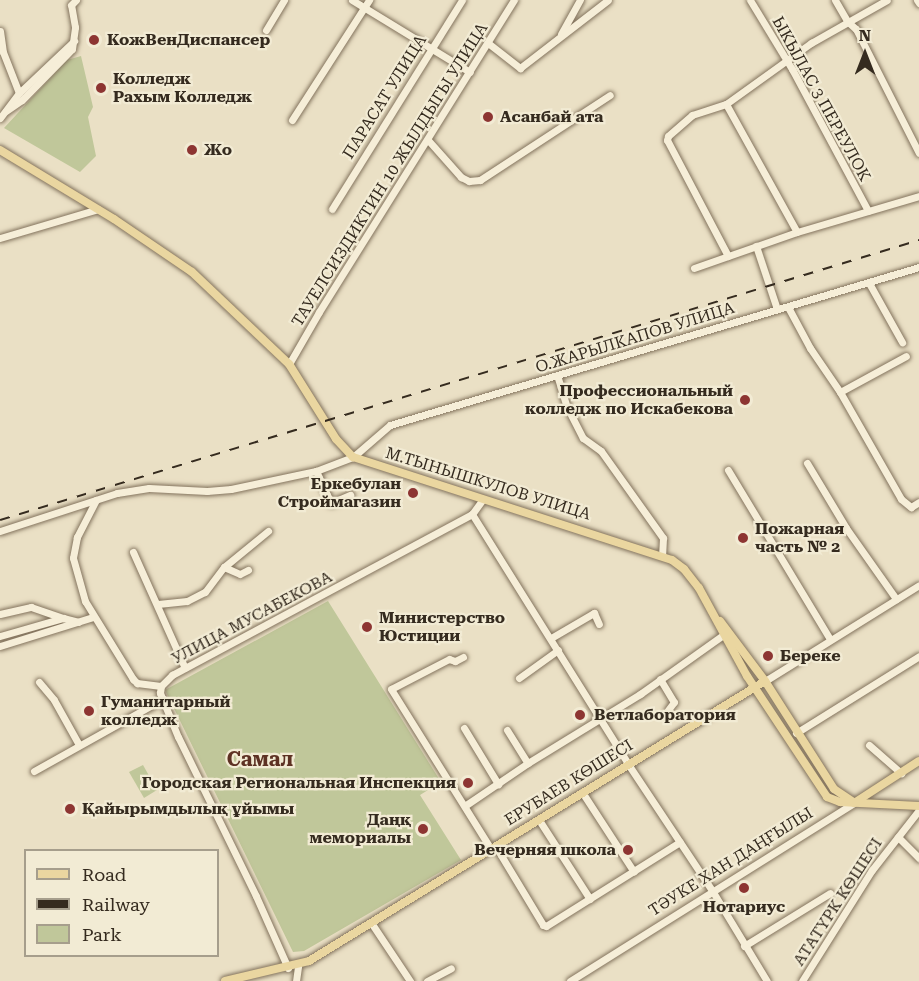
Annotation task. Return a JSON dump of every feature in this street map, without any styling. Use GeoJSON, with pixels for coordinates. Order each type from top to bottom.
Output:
{"type":"FeatureCollection","features":[{"type":"Feature","properties":{"kind":"main road"},"geometry":{"type":"LineString","coordinates":[[0,150],[98,209],[192,273],[290,364],[322,417],[353,457]]}},
{"type":"Feature","properties":{"kind":"main road","name":"М.ТЫНЫШКУЛОВ УЛИЦА"},"geometry":{"type":"LineString","coordinates":[[353,457],[662,555],[684,569],[765,681],[796,733],[834,789],[854,803]]}},
{"type":"Feature","properties":{"kind":"main road","name":"М.ТЫНЫШКУЛОВ УЛИЦА"},"geometry":{"type":"LineString","coordinates":[[711,609],[723,635],[754,687],[820,790],[833,800],[854,803]]}},
{"type":"Feature","properties":{"kind":"main road","name":"ЕРУБАЕВ КӨШЕСІ"},"geometry":{"type":"LineString","coordinates":[[225,981],[298,966],[372,924],[582,792],[765,681]]}},
{"type":"Feature","properties":{"kind":"main road"},"geometry":{"type":"LineString","coordinates":[[854,803],[919,761]]}},
{"type":"Feature","properties":{"kind":"main road"},"geometry":{"type":"LineString","coordinates":[[854,803],[919,808]]}},
{"type":"Feature","properties":{"kind":"street"},"geometry":{"type":"LineString","coordinates":[[0,118],[70,51],[74,41],[75,27],[71,5],[76,0]]}},
{"type":"Feature","properties":{"kind":"street"},"geometry":{"type":"LineString","coordinates":[[266,30],[284,0]]}},
{"type":"Feature","properties":{"kind":"street"},"geometry":{"type":"LineString","coordinates":[[352,0],[470,72]]}},
{"type":"Feature","properties":{"kind":"street"},"geometry":{"type":"LineString","coordinates":[[292,120],[369,0]]}},
{"type":"Feature","properties":{"kind":"street","name":"ПАРАСАТ УЛИЦА"},"geometry":{"type":"LineString","coordinates":[[332,209],[462,0]]}},
{"type":"Feature","properties":{"kind":"street","name":"ТАУЕЛСИЗДИКТИН 10 ЖЫЛДЫГЫ УЛИЦА"},"geometry":{"type":"LineString","coordinates":[[290,364],[319,312],[514,0]]}},
{"type":"Feature","properties":{"kind":"street"},"geometry":{"type":"LineString","coordinates":[[557,40],[580,0]]}},
{"type":"Feature","properties":{"kind":"street"},"geometry":{"type":"LineString","coordinates":[[488,43],[518,69],[525,66],[608,0]]}},
{"type":"Feature","properties":{"kind":"street","name":"ЫКЫЛАС 3 ПЕРЕУЛОК"},"geometry":{"type":"LineString","coordinates":[[750,0],[786,60],[868,211]]}},
{"type":"Feature","properties":{"kind":"street"},"geometry":{"type":"LineString","coordinates":[[835,0],[867,48],[919,153]]}},
{"type":"Feature","properties":{"kind":"street"},"geometry":{"type":"LineString","coordinates":[[728,256],[667,138],[692,115],[726,104],[786,60],[847,21],[887,0]]}},
{"type":"Feature","properties":{"kind":"street"},"geometry":{"type":"LineString","coordinates":[[0,31],[3,52],[19,93]]}},
{"type":"Feature","properties":{"kind":"street"},"geometry":{"type":"LineString","coordinates":[[6,111],[6,106],[74,41]]}},
{"type":"Feature","properties":{"kind":"street"},"geometry":{"type":"LineString","coordinates":[[428,140],[461,177],[469,181],[480,180],[610,95]]}},
{"type":"Feature","properties":{"kind":"street"},"geometry":{"type":"LineString","coordinates":[[726,104],[796,232]]}},
{"type":"Feature","properties":{"kind":"street"},"geometry":{"type":"LineString","coordinates":[[694,268],[796,232],[919,196]]}},
{"type":"Feature","properties":{"kind":"street"},"geometry":{"type":"LineString","coordinates":[[0,238],[98,209]]}},
{"type":"Feature","properties":{"kind":"street"},"geometry":{"type":"LineString","coordinates":[[756,246],[777,309]]}},
{"type":"Feature","properties":{"kind":"street","name":"О.ЖАРЫЛКАПОВ УЛИЦА"},"geometry":{"type":"LineString","coordinates":[[0,531],[96,500],[149,488],[207,491],[231,489],[316,471],[353,457],[390,425],[919,267]]}},
{"type":"Feature","properties":{"kind":"street"},"geometry":{"type":"LineString","coordinates":[[869,283],[902,342]]}},
{"type":"Feature","properties":{"kind":"street"},"geometry":{"type":"LineString","coordinates":[[788,307],[810,348],[840,392],[901,499],[911,507],[919,502]]}},
{"type":"Feature","properties":{"kind":"street"},"geometry":{"type":"LineString","coordinates":[[840,392],[906,356]]}},
{"type":"Feature","properties":{"kind":"street"},"geometry":{"type":"LineString","coordinates":[[557,375],[567,407],[583,438],[601,451],[663,538],[662,555]]}},
{"type":"Feature","properties":{"kind":"street"},"geometry":{"type":"LineString","coordinates":[[807,463],[846,528],[896,599]]}},
{"type":"Feature","properties":{"kind":"street"},"geometry":{"type":"LineString","coordinates":[[728,470],[830,639]]}},
{"type":"Feature","properties":{"kind":"street"},"geometry":{"type":"LineString","coordinates":[[316,471],[331,503],[350,495]]}},
{"type":"Feature","properties":{"kind":"street"},"geometry":{"type":"LineString","coordinates":[[483,499],[472,514],[628,764],[713,892],[767,981]]}},
{"type":"Feature","properties":{"kind":"street"},"geometry":{"type":"LineString","coordinates":[[96,500],[77,537],[73,558],[76,576],[93,617],[133,679],[145,685],[161,686]]}},
{"type":"Feature","properties":{"kind":"street","name":"УЛИЦА МУСАБЕКОВА"},"geometry":{"type":"LineString","coordinates":[[288,968],[163,699],[161,686],[166,679],[185,668],[472,514]]}},
{"type":"Feature","properties":{"kind":"street"},"geometry":{"type":"LineString","coordinates":[[158,604],[187,601],[205,592],[224,567],[268,531]]}},
{"type":"Feature","properties":{"kind":"street"},"geometry":{"type":"LineString","coordinates":[[133,552],[185,668]]}},
{"type":"Feature","properties":{"kind":"street"},"geometry":{"type":"LineString","coordinates":[[224,567],[240,574],[248,570]]}},
{"type":"Feature","properties":{"kind":"street","name":"ЕРУБАЕВ КӨШЕСІ"},"geometry":{"type":"LineString","coordinates":[[765,681],[919,585]]}},
{"type":"Feature","properties":{"kind":"street"},"geometry":{"type":"LineString","coordinates":[[0,614],[32,607],[79,621]]}},
{"type":"Feature","properties":{"kind":"street"},"geometry":{"type":"LineString","coordinates":[[551,638],[594,613],[599,624]]}},
{"type":"Feature","properties":{"kind":"street"},"geometry":{"type":"LineString","coordinates":[[0,646],[93,617]]}},
{"type":"Feature","properties":{"kind":"street"},"geometry":{"type":"LineString","coordinates":[[0,636],[63,618]]}},
{"type":"Feature","properties":{"kind":"street"},"geometry":{"type":"LineString","coordinates":[[466,805],[660,680],[723,635]]}},
{"type":"Feature","properties":{"kind":"street"},"geometry":{"type":"LineString","coordinates":[[519,678],[558,650]]}},
{"type":"Feature","properties":{"kind":"street"},"geometry":{"type":"LineString","coordinates":[[796,733],[919,656]]}},
{"type":"Feature","properties":{"kind":"street"},"geometry":{"type":"LineString","coordinates":[[463,657],[455,661],[449,659],[391,689],[544,926],[680,842]]}},
{"type":"Feature","properties":{"kind":"street"},"geometry":{"type":"LineString","coordinates":[[660,680],[674,702],[668,710]]}},
{"type":"Feature","properties":{"kind":"street"},"geometry":{"type":"LineString","coordinates":[[39,682],[54,700],[79,745]]}},
{"type":"Feature","properties":{"kind":"street"},"geometry":{"type":"LineString","coordinates":[[34,771],[163,699]]}},
{"type":"Feature","properties":{"kind":"street"},"geometry":{"type":"LineString","coordinates":[[464,728],[498,784]]}},
{"type":"Feature","properties":{"kind":"street"},"geometry":{"type":"LineString","coordinates":[[507,730],[528,763]]}},
{"type":"Feature","properties":{"kind":"street"},"geometry":{"type":"LineString","coordinates":[[869,745],[901,773]]}},
{"type":"Feature","properties":{"kind":"street"},"geometry":{"type":"LineString","coordinates":[[582,792],[634,872]]}},
{"type":"Feature","properties":{"kind":"street","name":"ТӘУКЕ ХАН ДАҢҒЫЛЫ"},"geometry":{"type":"LineString","coordinates":[[570,981],[854,803]]}},
{"type":"Feature","properties":{"kind":"street","name":"АТАТҮРК КӨШЕСІ"},"geometry":{"type":"LineString","coordinates":[[802,981],[872,870],[919,808]]}},
{"type":"Feature","properties":{"kind":"street"},"geometry":{"type":"LineString","coordinates":[[539,820],[590,899]]}},
{"type":"Feature","properties":{"kind":"street"},"geometry":{"type":"LineString","coordinates":[[898,837],[919,858]]}},
{"type":"Feature","properties":{"kind":"street"},"geometry":{"type":"LineString","coordinates":[[744,945],[830,893]]}},
{"type":"Feature","properties":{"kind":"street"},"geometry":{"type":"LineString","coordinates":[[372,924],[410,981]]}},
{"type":"Feature","properties":{"kind":"street"},"geometry":{"type":"LineString","coordinates":[[296,981],[298,966]]}},
{"type":"Feature","properties":{"kind":"street"},"geometry":{"type":"LineString","coordinates":[[427,981],[451,968]]}},
{"type":"Feature","properties":{"kind":"green space"},"geometry":{"type":"Polygon","coordinates":[[[81,56],[93,107],[88,117],[96,156],[80,172],[4,128],[67,60],[81,56]]]}},
{"type":"Feature","properties":{"kind":"green space"},"geometry":{"type":"Polygon","coordinates":[[[328,601],[441,782],[420,795],[461,860],[304,951],[293,952],[165,690],[328,601]]]}},
{"type":"Feature","properties":{"kind":"green space"},"geometry":{"type":"Polygon","coordinates":[[[143,765],[157,790],[144,798],[129,772],[143,765]]]}},
{"type":"Feature","properties":{"kind":"railway"},"geometry":{"type":"LineString","coordinates":[[0,520],[919,240]]}},
{"type":"Feature","properties":{"kind":"place","name":"КожВенДиспансер"},"geometry":{"type":"Point","coordinates":[94,40]}},
{"type":"Feature","properties":{"kind":"place","name":"Колледж Рахым Колледж"},"geometry":{"type":"Point","coordinates":[101,88]}},
{"type":"Feature","properties":{"kind":"place","name":"Асанбай ата"},"geometry":{"type":"Point","coordinates":[488,117]}},
{"type":"Feature","properties":{"kind":"place","name":"Жо"},"geometry":{"type":"Point","coordinates":[192,150]}},
{"type":"Feature","properties":{"kind":"place","name":"Профессиональный колледж по Искабекова"},"geometry":{"type":"Point","coordinates":[745,400]}},
{"type":"Feature","properties":{"kind":"place","name":"Еркебулан Строймагазин"},"geometry":{"type":"Point","coordinates":[413,493]}},
{"type":"Feature","properties":{"kind":"place","name":"Пожарная часть № 2"},"geometry":{"type":"Point","coordinates":[743,538]}},
{"type":"Feature","properties":{"kind":"place","name":"Министерство Юстиции"},"geometry":{"type":"Point","coordinates":[367,627]}},
{"type":"Feature","properties":{"kind":"place","name":"Береке"},"geometry":{"type":"Point","coordinates":[768,656]}},
{"type":"Feature","properties":{"kind":"place","name":"Гуманитарный колледж"},"geometry":{"type":"Point","coordinates":[89,711]}},
{"type":"Feature","properties":{"kind":"place","name":"Ветлаборатория"},"geometry":{"type":"Point","coordinates":[580,715]}},
{"type":"Feature","properties":{"kind":"place","name":"Городская Региональная Инспекция"},"geometry":{"type":"Point","coordinates":[468,783]}},
{"type":"Feature","properties":{"kind":"place","name":"Қайырымдылық ұйымы"},"geometry":{"type":"Point","coordinates":[70,809]}},
{"type":"Feature","properties":{"kind":"place","name":"Даңқ мемориалы"},"geometry":{"type":"Point","coordinates":[423,829]}},
{"type":"Feature","properties":{"kind":"place","name":"Вечерняя школа"},"geometry":{"type":"Point","coordinates":[628,850]}},
{"type":"Feature","properties":{"kind":"place","name":"Нотариус"},"geometry":{"type":"Point","coordinates":[744,888]}},
{"type":"Feature","properties":{"kind":"district","name":"Самал"},"geometry":{"type":"Point","coordinates":[260,759]}}]}
